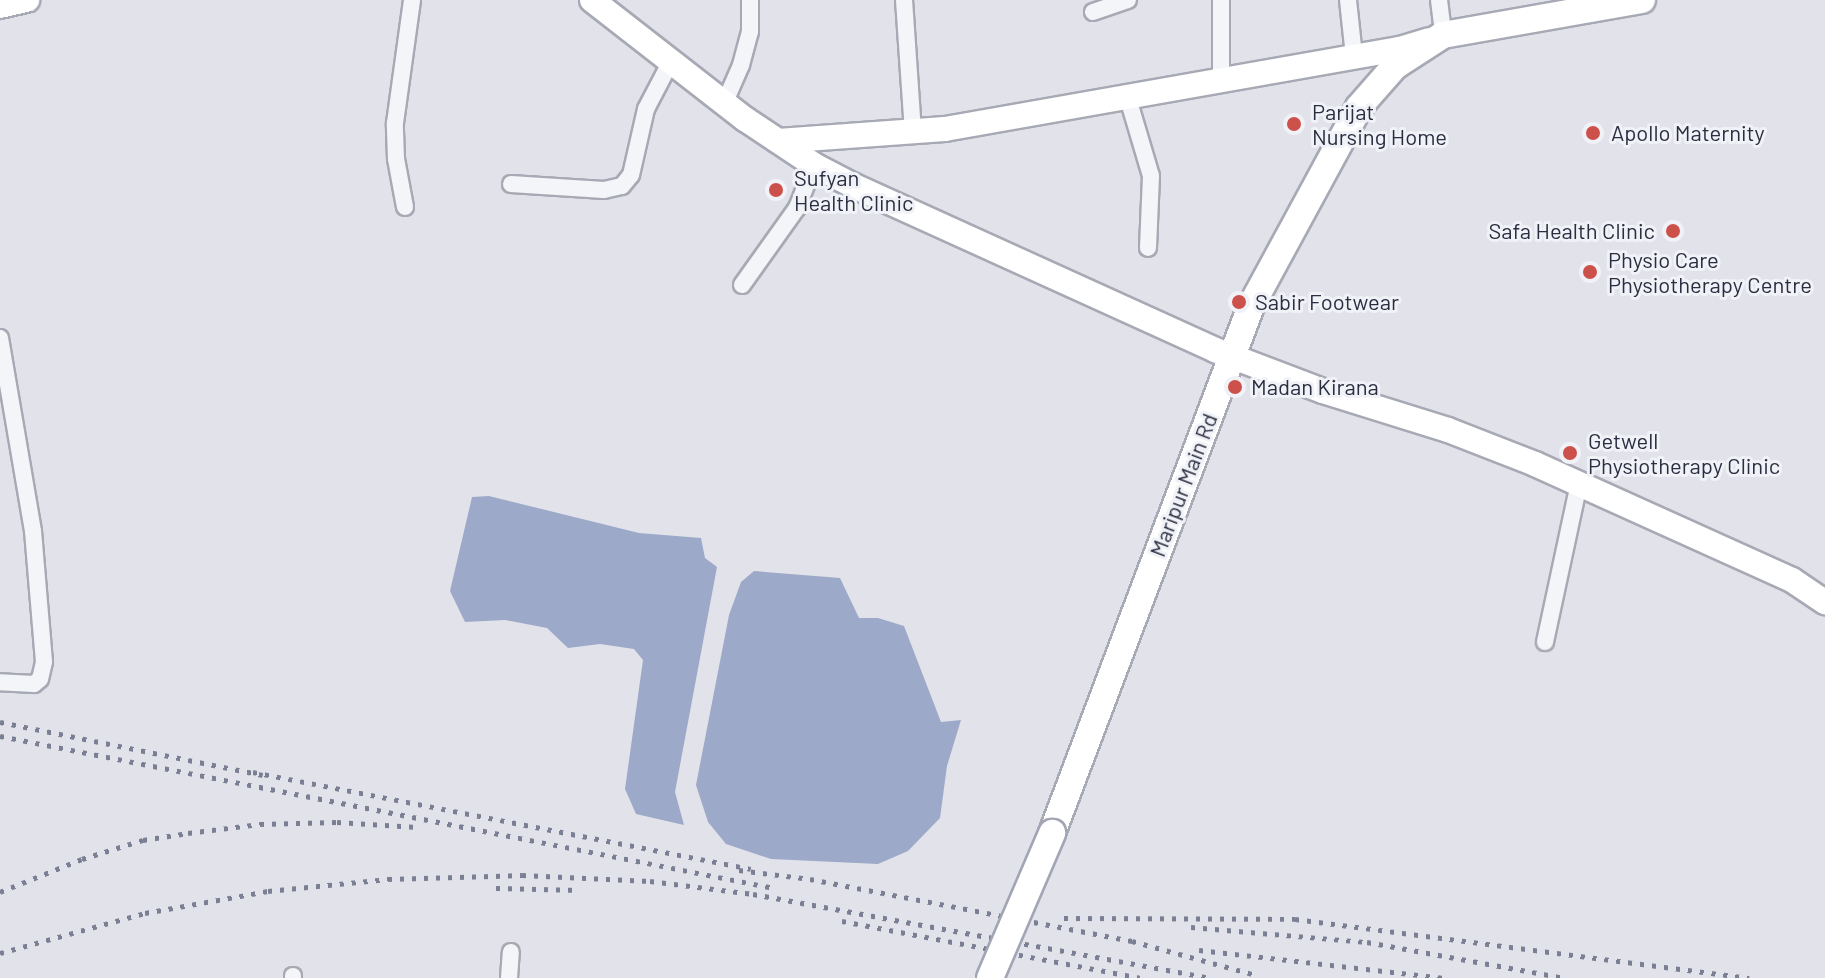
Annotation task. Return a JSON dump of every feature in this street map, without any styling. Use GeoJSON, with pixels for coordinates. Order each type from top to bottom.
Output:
{"type":"FeatureCollection","features":[{"type":"Feature","properties":{"kind":"main road"},"geometry":{"type":"LineString","coordinates":[[0,6],[27,0]]}},
{"type":"Feature","properties":{"kind":"main road"},"geometry":{"type":"LineString","coordinates":[[592,0],[724,104],[814,165],[1231,356],[1323,391],[1487,444],[1579,483],[1792,580],[1825,602]]}},
{"type":"Feature","properties":{"kind":"main road"},"geometry":{"type":"LineString","coordinates":[[778,141],[945,129],[1221,77],[1400,49],[1443,35],[1642,0]]}},
{"type":"Feature","properties":{"kind":"main road","name":"Maripur Main Rd"},"geometry":{"type":"LineString","coordinates":[[990,978],[1052,833],[1231,356],[1267,272],[1359,107],[1395,66],[1443,35]]}},
{"type":"Feature","properties":{"kind":"street"},"geometry":{"type":"LineString","coordinates":[[405,207],[396,159],[395,123],[412,0]]}},
{"type":"Feature","properties":{"kind":"street"},"geometry":{"type":"LineString","coordinates":[[724,104],[741,65],[750,32],[750,0]]}},
{"type":"Feature","properties":{"kind":"street"},"geometry":{"type":"LineString","coordinates":[[904,0],[913,131]]}},
{"type":"Feature","properties":{"kind":"street"},"geometry":{"type":"LineString","coordinates":[[1093,12],[1128,0]]}},
{"type":"Feature","properties":{"kind":"street"},"geometry":{"type":"LineString","coordinates":[[1221,0],[1221,77]]}},
{"type":"Feature","properties":{"kind":"street"},"geometry":{"type":"LineString","coordinates":[[1348,0],[1354,56]]}},
{"type":"Feature","properties":{"kind":"street"},"geometry":{"type":"LineString","coordinates":[[1439,0],[1443,35]]}},
{"type":"Feature","properties":{"kind":"street"},"geometry":{"type":"LineString","coordinates":[[511,184],[604,190],[622,186],[631,175],[646,109],[670,63]]}},
{"type":"Feature","properties":{"kind":"street"},"geometry":{"type":"LineString","coordinates":[[1127,95],[1151,176],[1148,248]]}},
{"type":"Feature","properties":{"kind":"street"},"geometry":{"type":"LineString","coordinates":[[742,285],[797,208],[814,165]]}},
{"type":"Feature","properties":{"kind":"street"},"geometry":{"type":"LineString","coordinates":[[0,338],[33,531],[44,662],[43,672],[34,684],[0,682]]}},
{"type":"Feature","properties":{"kind":"street"},"geometry":{"type":"LineString","coordinates":[[1545,642],[1579,483]]}},
{"type":"Feature","properties":{"kind":"street"},"geometry":{"type":"LineString","coordinates":[[509,978],[511,952]]}},
{"type":"Feature","properties":{"kind":"water"},"geometry":{"type":"Polygon","coordinates":[[[489,496],[639,533],[701,538],[705,558],[717,567],[675,792],[684,825],[636,814],[625,789],[643,660],[634,649],[600,644],[568,648],[547,628],[505,620],[465,622],[450,591],[472,497],[489,496]]]}},
{"type":"Feature","properties":{"kind":"water"},"geometry":{"type":"Polygon","coordinates":[[[754,571],[840,578],[859,618],[878,618],[904,626],[941,722],[961,720],[947,766],[940,818],[908,851],[878,864],[771,859],[726,844],[708,822],[696,785],[729,615],[741,582],[754,571]]]}},
{"type":"Feature","properties":{"kind":"railway"},"geometry":{"type":"LineString","coordinates":[[0,722],[263,775]]}},
{"type":"Feature","properties":{"kind":"railway"},"geometry":{"type":"LineString","coordinates":[[0,736],[774,888]]}},
{"type":"Feature","properties":{"kind":"railway"},"geometry":{"type":"LineString","coordinates":[[253,772],[751,869]]}},
{"type":"Feature","properties":{"kind":"railway"},"geometry":{"type":"LineString","coordinates":[[0,892],[82,859],[143,840],[260,824],[337,822],[417,827]]}},
{"type":"Feature","properties":{"kind":"railway"},"geometry":{"type":"LineString","coordinates":[[739,870],[810,879],[1132,941],[1256,975]]}},
{"type":"Feature","properties":{"kind":"railway"},"geometry":{"type":"LineString","coordinates":[[0,953],[145,913],[268,891],[388,879],[522,875],[650,881],[753,894],[1209,978]]}},
{"type":"Feature","properties":{"kind":"railway"},"geometry":{"type":"LineString","coordinates":[[496,888],[580,890]]}},
{"type":"Feature","properties":{"kind":"railway"},"geometry":{"type":"LineString","coordinates":[[1064,918],[1295,919],[1749,978]]}},
{"type":"Feature","properties":{"kind":"railway"},"geometry":{"type":"LineString","coordinates":[[842,921],[1140,978]]}},
{"type":"Feature","properties":{"kind":"railway"},"geometry":{"type":"LineString","coordinates":[[1191,927],[1367,942],[1566,978]]}},
{"type":"Feature","properties":{"kind":"railway"},"geometry":{"type":"LineString","coordinates":[[1199,950],[1446,978]]}},
{"type":"Feature","properties":{"kind":"place","name":"Parijat Nursing Home"},"geometry":{"type":"Point","coordinates":[1294,124]}},
{"type":"Feature","properties":{"kind":"place","name":"Apollo Maternity"},"geometry":{"type":"Point","coordinates":[1593,133]}},
{"type":"Feature","properties":{"kind":"place","name":"Sufyan Health Clinic"},"geometry":{"type":"Point","coordinates":[776,190]}},
{"type":"Feature","properties":{"kind":"place","name":"Safa Health Clinic"},"geometry":{"type":"Point","coordinates":[1673,231]}},
{"type":"Feature","properties":{"kind":"place","name":"Physio Care Physiotherapy Centre"},"geometry":{"type":"Point","coordinates":[1590,272]}},
{"type":"Feature","properties":{"kind":"place","name":"Sabir Footwear"},"geometry":{"type":"Point","coordinates":[1239,302]}},
{"type":"Feature","properties":{"kind":"place","name":"Madan Kirana"},"geometry":{"type":"Point","coordinates":[1235,387]}},
{"type":"Feature","properties":{"kind":"place","name":"Getwell Physiotherapy Clinic"},"geometry":{"type":"Point","coordinates":[1570,453]}}]}
